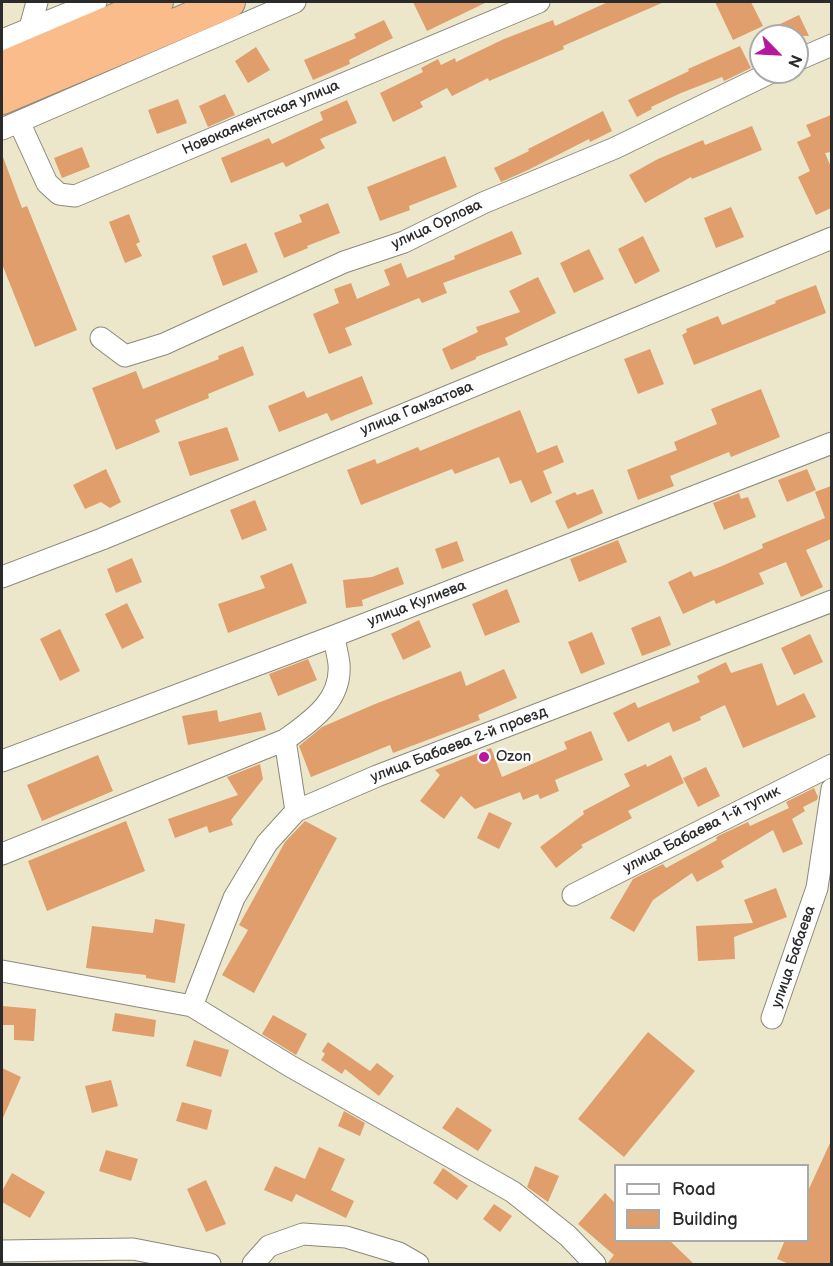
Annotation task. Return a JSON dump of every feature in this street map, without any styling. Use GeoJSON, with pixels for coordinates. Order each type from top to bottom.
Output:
{"type":"FeatureCollection","features":[{"type":"Feature","properties":{"kind":"highway"},"geometry":{"type":"LineString","coordinates":[[2,68],[157,2]]}},
{"type":"Feature","properties":{"kind":"highway"},"geometry":{"type":"LineString","coordinates":[[7,116],[229,2]]}},
{"type":"Feature","properties":{"kind":"street"},"geometry":{"type":"LineString","coordinates":[[30,28],[37,2]]}},
{"type":"Feature","properties":{"kind":"street"},"geometry":{"type":"LineString","coordinates":[[2,40],[96,2]]}},
{"type":"Feature","properties":{"kind":"street"},"geometry":{"type":"LineString","coordinates":[[7,116],[295,2]]}},
{"type":"Feature","properties":{"kind":"street","name":"Новокаякентская улица"},"geometry":{"type":"LineString","coordinates":[[7,116],[46,183],[59,194],[75,196],[539,2]]}},
{"type":"Feature","properties":{"kind":"street"},"geometry":{"type":"LineString","coordinates":[[809,55],[831,45]]}},
{"type":"Feature","properties":{"kind":"street","name":"улица Орлова"},"geometry":{"type":"LineString","coordinates":[[101,338],[125,356],[164,344],[344,262],[404,242],[483,203],[615,148],[749,83]]}},
{"type":"Feature","properties":{"kind":"street","name":"улица Гамзатова"},"geometry":{"type":"LineString","coordinates":[[2,577],[113,535],[831,238]]}},
{"type":"Feature","properties":{"kind":"street","name":"улица Кулиева"},"geometry":{"type":"LineString","coordinates":[[2,761],[334,636],[831,442]]}},
{"type":"Feature","properties":{"kind":"street","name":"улица Бабаева 2-й проезд"},"geometry":{"type":"LineString","coordinates":[[192,1006],[234,898],[267,843],[296,811],[378,776],[831,601]]}},
{"type":"Feature","properties":{"kind":"street"},"geometry":{"type":"LineString","coordinates":[[2,855],[285,740],[319,715],[335,693],[339,666],[334,636]]}},
{"type":"Feature","properties":{"kind":"street"},"geometry":{"type":"LineString","coordinates":[[285,740],[296,811]]}},
{"type":"Feature","properties":{"kind":"street","name":"улица Бабаева 1-й тупик"},"geometry":{"type":"LineString","coordinates":[[573,895],[831,765]]}},
{"type":"Feature","properties":{"kind":"street","name":"улица Бабаева"},"geometry":{"type":"LineString","coordinates":[[772,1018],[818,888],[831,789]]}},
{"type":"Feature","properties":{"kind":"street"},"geometry":{"type":"LineString","coordinates":[[2,970],[192,1006],[290,1066],[513,1191],[568,1236],[595,1264]]}},
{"type":"Feature","properties":{"kind":"street"},"geometry":{"type":"LineString","coordinates":[[253,1264],[269,1246],[303,1234],[346,1237],[399,1253],[418,1264]]}},
{"type":"Feature","properties":{"kind":"street"},"geometry":{"type":"LineString","coordinates":[[2,1251],[133,1249],[210,1264]]}},
{"type":"Feature","properties":{"kind":"building"},"geometry":{"type":"Polygon","coordinates":[[[413,2],[487,2],[427,31],[413,2]]]}},
{"type":"Feature","properties":{"kind":"building"},"geometry":{"type":"Polygon","coordinates":[[[608,2],[664,2],[563,46],[564,49],[489,81],[488,78],[452,96],[447,88],[420,102],[423,107],[393,122],[380,93],[423,72],[421,68],[438,59],[441,65],[455,58],[456,62],[504,39],[553,20],[555,26],[608,2]]]}},
{"type":"Feature","properties":{"kind":"building"},"geometry":{"type":"Polygon","coordinates":[[[715,2],[751,2],[762,24],[749,24],[749,33],[733,40],[715,2]]]}},
{"type":"Feature","properties":{"kind":"building"},"geometry":{"type":"Polygon","coordinates":[[[799,15],[803,24],[780,24],[799,15]]]}},
{"type":"Feature","properties":{"kind":"building"},"geometry":{"type":"Polygon","coordinates":[[[384,20],[393,38],[349,60],[350,64],[313,80],[304,60],[356,38],[354,34],[384,20]]]}},
{"type":"Feature","properties":{"kind":"building"},"geometry":{"type":"Polygon","coordinates":[[[740,46],[749,64],[749,69],[724,81],[722,77],[681,93],[651,107],[652,109],[637,117],[628,100],[689,71],[688,69],[740,46]]]}},
{"type":"Feature","properties":{"kind":"building"},"geometry":{"type":"Polygon","coordinates":[[[256,47],[270,70],[248,83],[235,61],[256,47]]]}},
{"type":"Feature","properties":{"kind":"building"},"geometry":{"type":"Polygon","coordinates":[[[225,94],[235,115],[208,127],[199,106],[225,94]]]}},
{"type":"Feature","properties":{"kind":"building"},"geometry":{"type":"Polygon","coordinates":[[[178,99],[187,123],[157,134],[148,110],[178,99]]]}},
{"type":"Feature","properties":{"kind":"building"},"geometry":{"type":"Polygon","coordinates":[[[347,100],[357,123],[320,139],[325,148],[286,167],[283,162],[231,183],[221,158],[269,138],[272,144],[323,120],[320,112],[347,100]]]}},
{"type":"Feature","properties":{"kind":"building"},"geometry":{"type":"Polygon","coordinates":[[[603,111],[612,131],[590,142],[589,139],[501,182],[494,168],[603,111]]]}},
{"type":"Feature","properties":{"kind":"building"},"geometry":{"type":"Polygon","coordinates":[[[831,115],[831,152],[825,153],[831,167],[831,208],[816,215],[798,177],[810,171],[797,142],[811,136],[806,125],[831,115]]]}},
{"type":"Feature","properties":{"kind":"building"},"geometry":{"type":"Polygon","coordinates":[[[752,126],[762,150],[692,179],[691,177],[645,203],[629,175],[658,159],[703,140],[705,145],[752,126]]]}},
{"type":"Feature","properties":{"kind":"building"},"geometry":{"type":"Polygon","coordinates":[[[82,147],[90,167],[62,178],[54,158],[82,147]]]}},
{"type":"Feature","properties":{"kind":"building"},"geometry":{"type":"Polygon","coordinates":[[[445,156],[457,187],[409,206],[410,210],[380,221],[367,187],[445,156]]]}},
{"type":"Feature","properties":{"kind":"building"},"geometry":{"type":"Polygon","coordinates":[[[2,157],[22,208],[27,206],[77,330],[35,347],[2,264],[2,157]]]}},
{"type":"Feature","properties":{"kind":"building"},"geometry":{"type":"Polygon","coordinates":[[[328,203],[340,233],[284,258],[274,233],[302,222],[299,215],[328,203]]]}},
{"type":"Feature","properties":{"kind":"building"},"geometry":{"type":"Polygon","coordinates":[[[731,207],[744,237],[716,248],[704,218],[731,207]]]}},
{"type":"Feature","properties":{"kind":"building"},"geometry":{"type":"Polygon","coordinates":[[[129,214],[140,242],[136,244],[142,256],[125,263],[109,222],[129,214]]]}},
{"type":"Feature","properties":{"kind":"building"},"geometry":{"type":"Polygon","coordinates":[[[512,231],[522,254],[443,283],[447,293],[422,303],[419,298],[345,328],[352,345],[329,354],[313,314],[339,303],[334,289],[351,283],[357,299],[390,285],[384,270],[401,263],[407,278],[455,259],[454,256],[512,231]]]}},
{"type":"Feature","properties":{"kind":"building"},"geometry":{"type":"Polygon","coordinates":[[[643,236],[660,271],[635,284],[618,249],[643,236]]]}},
{"type":"Feature","properties":{"kind":"building"},"geometry":{"type":"Polygon","coordinates":[[[246,243],[258,272],[223,286],[212,256],[246,243]]]}},
{"type":"Feature","properties":{"kind":"building"},"geometry":{"type":"Polygon","coordinates":[[[589,249],[604,279],[574,293],[560,263],[589,249]]]}},
{"type":"Feature","properties":{"kind":"building"},"geometry":{"type":"Polygon","coordinates":[[[538,277],[556,313],[505,338],[508,345],[476,357],[451,370],[442,349],[478,332],[476,327],[520,312],[509,291],[538,277]]]}},
{"type":"Feature","properties":{"kind":"building"},"geometry":{"type":"Polygon","coordinates":[[[816,285],[826,313],[694,365],[682,335],[687,332],[686,329],[718,316],[722,325],[816,285]]]}},
{"type":"Feature","properties":{"kind":"building"},"geometry":{"type":"Polygon","coordinates":[[[243,346],[254,375],[208,394],[209,398],[155,420],[160,432],[116,450],[92,388],[136,371],[143,389],[219,359],[218,356],[243,346]]]}},
{"type":"Feature","properties":{"kind":"building"},"geometry":{"type":"Polygon","coordinates":[[[650,349],[664,384],[638,394],[624,359],[650,349]]]}},
{"type":"Feature","properties":{"kind":"building"},"geometry":{"type":"Polygon","coordinates":[[[362,376],[373,404],[331,421],[327,413],[279,432],[268,406],[304,391],[307,398],[362,376]]]}},
{"type":"Feature","properties":{"kind":"building"},"geometry":{"type":"Polygon","coordinates":[[[761,389],[780,437],[731,457],[729,452],[670,476],[674,486],[638,500],[627,470],[677,450],[674,442],[717,424],[711,409],[761,389]]]}},
{"type":"Feature","properties":{"kind":"building"},"geometry":{"type":"Polygon","coordinates":[[[520,410],[537,453],[557,445],[564,462],[543,471],[552,493],[531,503],[521,480],[510,484],[499,457],[455,474],[452,469],[361,505],[347,470],[375,459],[377,464],[418,447],[420,451],[520,410]]]}},
{"type":"Feature","properties":{"kind":"building"},"geometry":{"type":"Polygon","coordinates":[[[227,427],[239,460],[190,476],[178,442],[227,427]]]}},
{"type":"Feature","properties":{"kind":"building"},"geometry":{"type":"Polygon","coordinates":[[[106,469],[121,502],[110,508],[101,502],[85,509],[73,485],[106,469]]]}},
{"type":"Feature","properties":{"kind":"building"},"geometry":{"type":"Polygon","coordinates":[[[807,469],[816,490],[787,502],[778,480],[807,469]]]}},
{"type":"Feature","properties":{"kind":"building"},"geometry":{"type":"Polygon","coordinates":[[[831,486],[831,539],[806,550],[823,587],[801,597],[786,562],[759,573],[764,584],[716,604],[714,600],[683,614],[668,582],[691,571],[694,577],[722,566],[763,548],[762,544],[825,518],[815,492],[831,486]]]}},
{"type":"Feature","properties":{"kind":"building"},"geometry":{"type":"Polygon","coordinates":[[[593,489],[603,513],[568,529],[555,501],[575,492],[577,495],[593,489]]]}},
{"type":"Feature","properties":{"kind":"building"},"geometry":{"type":"Polygon","coordinates":[[[739,493],[741,499],[748,497],[756,517],[724,530],[713,503],[739,493]]]}},
{"type":"Feature","properties":{"kind":"building"},"geometry":{"type":"Polygon","coordinates":[[[255,500],[267,530],[242,540],[230,510],[255,500]]]}},
{"type":"Feature","properties":{"kind":"building"},"geometry":{"type":"Polygon","coordinates":[[[618,540],[627,562],[579,582],[570,559],[618,540]]]}},
{"type":"Feature","properties":{"kind":"building"},"geometry":{"type":"Polygon","coordinates":[[[457,541],[464,561],[442,569],[435,549],[457,541]]]}},
{"type":"Feature","properties":{"kind":"building"},"geometry":{"type":"Polygon","coordinates":[[[132,558],[142,582],[116,593],[107,569],[132,558]]]}},
{"type":"Feature","properties":{"kind":"building"},"geometry":{"type":"Polygon","coordinates":[[[292,563],[307,603],[228,633],[218,604],[265,588],[260,576],[292,563]]]}},
{"type":"Feature","properties":{"kind":"building"},"geometry":{"type":"Polygon","coordinates":[[[398,567],[404,584],[362,600],[363,606],[346,608],[343,580],[372,577],[398,567]]]}},
{"type":"Feature","properties":{"kind":"building"},"geometry":{"type":"Polygon","coordinates":[[[507,589],[520,622],[485,636],[472,604],[507,589]]]}},
{"type":"Feature","properties":{"kind":"building"},"geometry":{"type":"Polygon","coordinates":[[[127,603],[144,638],[122,649],[105,614],[127,603]]]}},
{"type":"Feature","properties":{"kind":"building"},"geometry":{"type":"Polygon","coordinates":[[[660,616],[671,645],[642,656],[631,628],[660,616]]]}},
{"type":"Feature","properties":{"kind":"building"},"geometry":{"type":"Polygon","coordinates":[[[419,620],[431,647],[403,660],[391,634],[419,620]]]}},
{"type":"Feature","properties":{"kind":"building"},"geometry":{"type":"Polygon","coordinates":[[[60,629],[80,671],[60,681],[40,639],[60,629]]]}},
{"type":"Feature","properties":{"kind":"building"},"geometry":{"type":"Polygon","coordinates":[[[592,632],[605,664],[581,674],[568,642],[592,632]]]}},
{"type":"Feature","properties":{"kind":"building"},"geometry":{"type":"Polygon","coordinates":[[[810,634],[823,662],[794,675],[781,648],[810,634]]]}},
{"type":"Feature","properties":{"kind":"building"},"geometry":{"type":"Polygon","coordinates":[[[308,659],[317,680],[278,696],[269,674],[308,659]]]}},
{"type":"Feature","properties":{"kind":"building"},"geometry":{"type":"Polygon","coordinates":[[[726,662],[731,673],[762,663],[777,706],[804,693],[816,717],[743,748],[725,705],[700,717],[701,720],[673,732],[669,722],[628,742],[613,713],[635,702],[638,708],[700,682],[697,676],[726,662]]]}},
{"type":"Feature","properties":{"kind":"building"},"geometry":{"type":"Polygon","coordinates":[[[504,669],[517,698],[478,715],[480,720],[393,753],[390,745],[311,777],[299,746],[322,727],[461,671],[466,686],[504,669]]]}},
{"type":"Feature","properties":{"kind":"building"},"geometry":{"type":"Polygon","coordinates":[[[217,710],[219,722],[261,712],[266,730],[188,745],[182,716],[217,710]]]}},
{"type":"Feature","properties":{"kind":"building"},"geometry":{"type":"Polygon","coordinates":[[[591,731],[603,760],[555,780],[559,791],[540,799],[538,794],[523,800],[520,792],[475,809],[461,796],[444,819],[420,801],[440,775],[435,770],[491,748],[502,777],[567,749],[564,742],[591,731]]]}},
{"type":"Feature","properties":{"kind":"building"},"geometry":{"type":"Polygon","coordinates":[[[98,755],[113,791],[42,821],[27,785],[98,755]]]}},
{"type":"Feature","properties":{"kind":"building"},"geometry":{"type":"Polygon","coordinates":[[[671,755],[684,783],[628,811],[632,818],[581,845],[583,847],[556,868],[540,847],[584,814],[583,811],[630,786],[624,774],[646,764],[647,767],[671,755]]]}},
{"type":"Feature","properties":{"kind":"building"},"geometry":{"type":"Polygon","coordinates":[[[260,764],[263,779],[231,820],[233,825],[209,833],[207,826],[175,838],[168,819],[238,795],[227,777],[260,764]]]}},
{"type":"Feature","properties":{"kind":"building"},"geometry":{"type":"Polygon","coordinates":[[[706,767],[720,796],[698,807],[683,778],[706,767]]]}},
{"type":"Feature","properties":{"kind":"building"},"geometry":{"type":"Polygon","coordinates":[[[814,788],[817,800],[803,807],[805,811],[792,819],[803,844],[783,853],[773,830],[721,861],[724,867],[697,882],[692,873],[653,900],[634,932],[610,918],[633,879],[663,864],[666,868],[717,840],[718,836],[748,822],[750,826],[789,808],[786,802],[814,788]]]}},
{"type":"Feature","properties":{"kind":"building"},"geometry":{"type":"Polygon","coordinates":[[[489,812],[512,823],[499,849],[477,838],[489,812]]]}},
{"type":"Feature","properties":{"kind":"building"},"geometry":{"type":"Polygon","coordinates":[[[126,821],[145,871],[47,911],[28,861],[126,821]]]}},
{"type":"Feature","properties":{"kind":"building"},"geometry":{"type":"Polygon","coordinates":[[[305,821],[337,838],[254,993],[222,975],[248,930],[239,925],[285,842],[305,821]]]}},
{"type":"Feature","properties":{"kind":"building"},"geometry":{"type":"Polygon","coordinates":[[[776,888],[787,917],[734,937],[735,959],[698,961],[696,926],[753,923],[744,900],[776,888]]]}},
{"type":"Feature","properties":{"kind":"building"},"geometry":{"type":"Polygon","coordinates":[[[155,919],[185,924],[175,983],[146,978],[146,975],[86,968],[92,926],[153,933],[155,919]]]}},
{"type":"Feature","properties":{"kind":"building"},"geometry":{"type":"Polygon","coordinates":[[[2,1006],[36,1009],[34,1041],[14,1040],[14,1025],[2,1025],[2,1006]]]}},
{"type":"Feature","properties":{"kind":"building"},"geometry":{"type":"Polygon","coordinates":[[[115,1013],[156,1020],[154,1037],[112,1031],[115,1013]]]}},
{"type":"Feature","properties":{"kind":"building"},"geometry":{"type":"Polygon","coordinates":[[[273,1015],[307,1034],[296,1055],[262,1034],[273,1015]]]}},
{"type":"Feature","properties":{"kind":"building"},"geometry":{"type":"Polygon","coordinates":[[[648,1032],[695,1071],[624,1157],[578,1119],[648,1032]]]}},
{"type":"Feature","properties":{"kind":"building"},"geometry":{"type":"Polygon","coordinates":[[[194,1040],[229,1050],[221,1077],[186,1066],[194,1040]]]}},
{"type":"Feature","properties":{"kind":"building"},"geometry":{"type":"Polygon","coordinates":[[[328,1042],[370,1071],[377,1063],[394,1076],[379,1096],[345,1069],[342,1074],[321,1060],[325,1054],[322,1051],[328,1042]]]}},
{"type":"Feature","properties":{"kind":"building"},"geometry":{"type":"Polygon","coordinates":[[[2,1068],[21,1077],[2,1120],[2,1068]]]}},
{"type":"Feature","properties":{"kind":"building"},"geometry":{"type":"Polygon","coordinates":[[[111,1080],[118,1106],[92,1113],[85,1086],[111,1080]]]}},
{"type":"Feature","properties":{"kind":"building"},"geometry":{"type":"Polygon","coordinates":[[[182,1102],[212,1110],[207,1130],[176,1121],[182,1102]]]}},
{"type":"Feature","properties":{"kind":"building"},"geometry":{"type":"Polygon","coordinates":[[[457,1107],[492,1130],[478,1151],[442,1128],[457,1107]]]}},
{"type":"Feature","properties":{"kind":"building"},"geometry":{"type":"Polygon","coordinates":[[[344,1111],[365,1123],[360,1136],[338,1126],[344,1111]]]}},
{"type":"Feature","properties":{"kind":"building"},"geometry":{"type":"Polygon","coordinates":[[[831,1141],[831,1264],[789,1264],[777,1259],[784,1242],[809,1242],[809,1189],[831,1141]]]}},
{"type":"Feature","properties":{"kind":"building"},"geometry":{"type":"Polygon","coordinates":[[[319,1147],[345,1159],[331,1190],[354,1201],[346,1218],[296,1194],[292,1202],[264,1190],[275,1166],[305,1179],[319,1147]]]}},
{"type":"Feature","properties":{"kind":"building"},"geometry":{"type":"Polygon","coordinates":[[[106,1150],[138,1159],[131,1181],[99,1171],[106,1150]]]}},
{"type":"Feature","properties":{"kind":"building"},"geometry":{"type":"Polygon","coordinates":[[[535,1166],[559,1176],[548,1202],[527,1187],[535,1166]]]}},
{"type":"Feature","properties":{"kind":"building"},"geometry":{"type":"Polygon","coordinates":[[[443,1168],[468,1186],[457,1200],[433,1183],[443,1168]]]}},
{"type":"Feature","properties":{"kind":"building"},"geometry":{"type":"Polygon","coordinates":[[[12,1173],[45,1192],[30,1218],[2,1202],[2,1191],[12,1173]]]}},
{"type":"Feature","properties":{"kind":"building"},"geometry":{"type":"Polygon","coordinates":[[[206,1180],[226,1224],[206,1232],[187,1189],[206,1180]]]}},
{"type":"Feature","properties":{"kind":"building"},"geometry":{"type":"Polygon","coordinates":[[[605,1193],[614,1202],[614,1242],[671,1242],[694,1264],[607,1264],[614,1255],[578,1224],[605,1193]]]}},
{"type":"Feature","properties":{"kind":"building"},"geometry":{"type":"Polygon","coordinates":[[[494,1204],[512,1216],[500,1232],[483,1219],[494,1204]]]}},
{"type":"Feature","properties":{"kind":"place","name":"Ozon"},"geometry":{"type":"Point","coordinates":[484,757]}}]}
